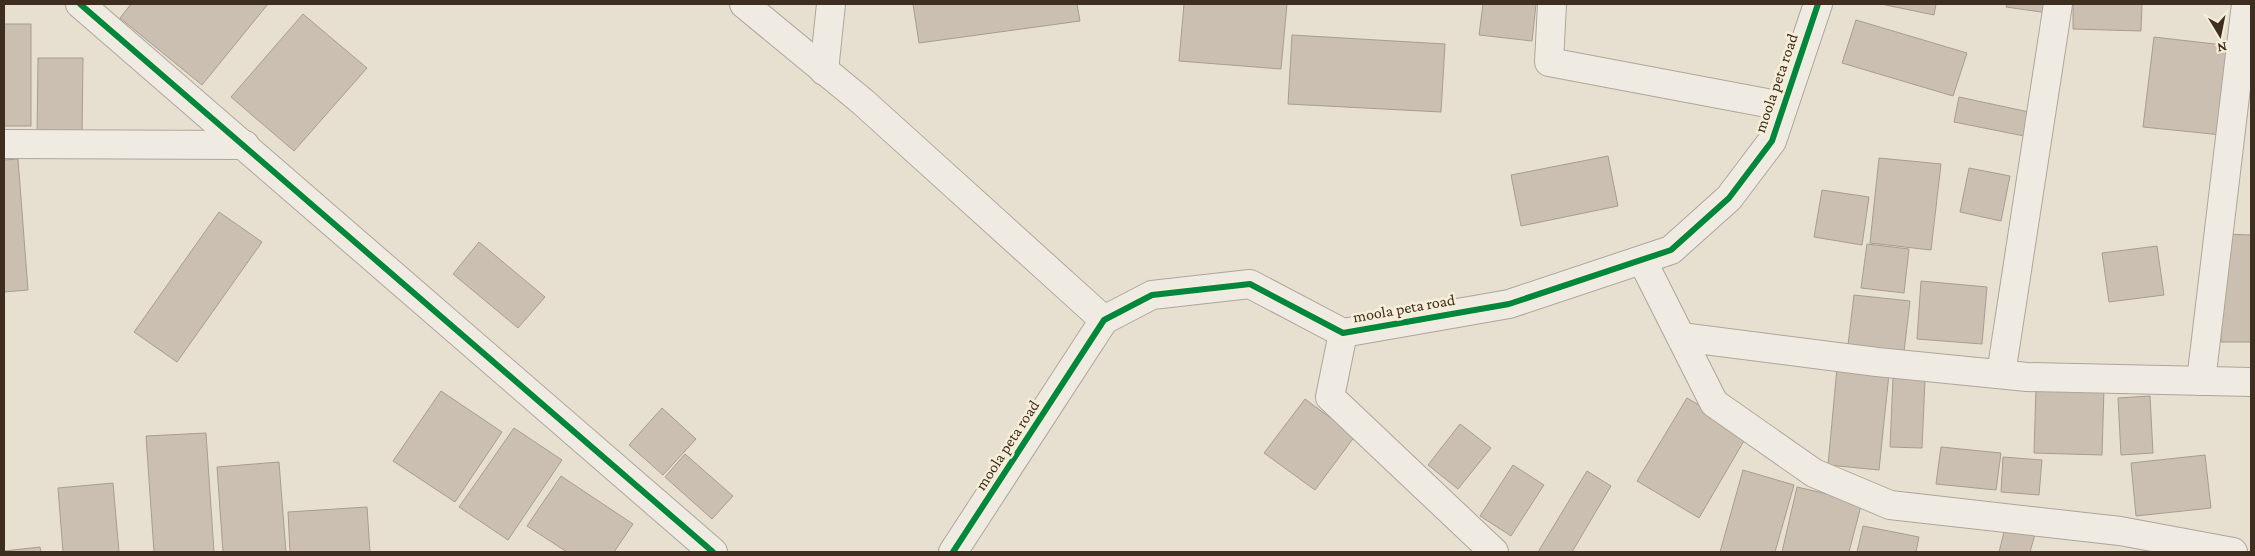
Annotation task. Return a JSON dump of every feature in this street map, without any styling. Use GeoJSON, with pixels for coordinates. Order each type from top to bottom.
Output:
{"type":"FeatureCollection","features":[{"type":"Feature","properties":{"kind":"street"},"geometry":{"type":"LineString","coordinates":[[80,4],[713,552]]}},
{"type":"Feature","properties":{"kind":"street"},"geometry":{"type":"LineString","coordinates":[[744,4],[863,102],[1104,320]]}},
{"type":"Feature","properties":{"kind":"street"},"geometry":{"type":"LineString","coordinates":[[824,71],[831,4]]}},
{"type":"Feature","properties":{"kind":"street"},"geometry":{"type":"LineString","coordinates":[[1552,4],[1549,62],[1783,106]]}},
{"type":"Feature","properties":{"kind":"street","name":"moola peta road"},"geometry":{"type":"LineString","coordinates":[[953,552],[1104,320],[1152,295],[1250,284],[1343,333],[1509,304],[1671,250],[1729,198],[1772,141],[1818,4]]}},
{"type":"Feature","properties":{"kind":"street"},"geometry":{"type":"LineString","coordinates":[[2001,374],[2058,4]]}},
{"type":"Feature","properties":{"kind":"street"},"geometry":{"type":"LineString","coordinates":[[2202,381],[2246,4]]}},
{"type":"Feature","properties":{"kind":"street"},"geometry":{"type":"LineString","coordinates":[[4,144],[245,145]]}},
{"type":"Feature","properties":{"kind":"street"},"geometry":{"type":"LineString","coordinates":[[1642,260],[1714,402],[1814,473],[1890,506],[2120,531],[2233,552]]}},
{"type":"Feature","properties":{"kind":"street"},"geometry":{"type":"LineString","coordinates":[[1343,333],[1330,397],[1494,552]]}},
{"type":"Feature","properties":{"kind":"street"},"geometry":{"type":"LineString","coordinates":[[1681,337],[1877,362],[2027,377],[2251,382]]}},
{"type":"Feature","properties":{"kind":"building"},"geometry":{"type":"Polygon","coordinates":[[[131,4],[268,4],[202,85],[120,18],[131,4]]]}},
{"type":"Feature","properties":{"kind":"building"},"geometry":{"type":"Polygon","coordinates":[[[913,4],[1077,4],[1080,21],[919,43],[913,4]]]}},
{"type":"Feature","properties":{"kind":"building"},"geometry":{"type":"Polygon","coordinates":[[[1184,4],[1287,4],[1281,69],[1179,61],[1184,4]]]}},
{"type":"Feature","properties":{"kind":"building"},"geometry":{"type":"Polygon","coordinates":[[[1483,4],[1536,4],[1532,41],[1479,35],[1483,4]]]}},
{"type":"Feature","properties":{"kind":"building"},"geometry":{"type":"Polygon","coordinates":[[[1881,4],[1936,4],[1934,15],[1881,4]]]}},
{"type":"Feature","properties":{"kind":"building"},"geometry":{"type":"Polygon","coordinates":[[[2007,4],[2049,4],[2048,13],[2006,7],[2007,4]]]}},
{"type":"Feature","properties":{"kind":"building"},"geometry":{"type":"Polygon","coordinates":[[[2073,4],[2142,4],[2141,31],[2073,29],[2073,4]]]}},
{"type":"Feature","properties":{"kind":"building"},"geometry":{"type":"Polygon","coordinates":[[[303,14],[367,68],[294,151],[231,97],[303,14]]]}},
{"type":"Feature","properties":{"kind":"building"},"geometry":{"type":"Polygon","coordinates":[[[1856,20],[1967,53],[1953,96],[1842,63],[1856,20]]]}},
{"type":"Feature","properties":{"kind":"building"},"geometry":{"type":"Polygon","coordinates":[[[4,24],[31,24],[31,126],[4,126],[4,24]]]}},
{"type":"Feature","properties":{"kind":"building"},"geometry":{"type":"Polygon","coordinates":[[[1292,35],[1445,44],[1441,112],[1288,104],[1292,35]]]}},
{"type":"Feature","properties":{"kind":"building"},"geometry":{"type":"Polygon","coordinates":[[[2154,37],[2232,46],[2222,135],[2143,127],[2154,37]]]}},
{"type":"Feature","properties":{"kind":"building"},"geometry":{"type":"Polygon","coordinates":[[[38,58],[83,58],[82,137],[37,136],[38,58]]]}},
{"type":"Feature","properties":{"kind":"building"},"geometry":{"type":"Polygon","coordinates":[[[1959,97],[2029,112],[2024,136],[1954,122],[1959,97]]]}},
{"type":"Feature","properties":{"kind":"building"},"geometry":{"type":"Polygon","coordinates":[[[1608,156],[1618,206],[1521,226],[1511,175],[1608,156]]]}},
{"type":"Feature","properties":{"kind":"building"},"geometry":{"type":"Polygon","coordinates":[[[1879,158],[1941,164],[1931,250],[1870,243],[1879,158]]]}},
{"type":"Feature","properties":{"kind":"building"},"geometry":{"type":"Polygon","coordinates":[[[18,159],[28,290],[4,292],[4,160],[18,159]]]}},
{"type":"Feature","properties":{"kind":"building"},"geometry":{"type":"Polygon","coordinates":[[[1969,168],[2010,176],[2001,221],[1960,212],[1969,168]]]}},
{"type":"Feature","properties":{"kind":"building"},"geometry":{"type":"Polygon","coordinates":[[[1822,190],[1869,197],[1862,245],[1814,237],[1822,190]]]}},
{"type":"Feature","properties":{"kind":"building"},"geometry":{"type":"Polygon","coordinates":[[[219,212],[262,242],[177,362],[134,332],[219,212]]]}},
{"type":"Feature","properties":{"kind":"building"},"geometry":{"type":"Polygon","coordinates":[[[2221,234],[2251,235],[2251,342],[2221,342],[2221,234]]]}},
{"type":"Feature","properties":{"kind":"building"},"geometry":{"type":"Polygon","coordinates":[[[479,242],[545,297],[518,328],[453,274],[479,242]]]}},
{"type":"Feature","properties":{"kind":"building"},"geometry":{"type":"Polygon","coordinates":[[[1867,244],[1909,249],[1904,293],[1861,288],[1867,244]]]}},
{"type":"Feature","properties":{"kind":"building"},"geometry":{"type":"Polygon","coordinates":[[[2157,246],[2164,295],[2109,302],[2102,253],[2157,246]]]}},
{"type":"Feature","properties":{"kind":"building"},"geometry":{"type":"Polygon","coordinates":[[[1921,281],[1987,287],[1982,344],[1917,339],[1921,281]]]}},
{"type":"Feature","properties":{"kind":"building"},"geometry":{"type":"Polygon","coordinates":[[[1854,295],[1910,301],[1904,352],[1848,345],[1854,295]]]}},
{"type":"Feature","properties":{"kind":"building"},"geometry":{"type":"Polygon","coordinates":[[[1837,368],[1889,374],[1879,470],[1828,465],[1837,368]]]}},
{"type":"Feature","properties":{"kind":"building"},"geometry":{"type":"Polygon","coordinates":[[[1893,378],[1925,380],[1922,448],[1890,447],[1893,378]]]}},
{"type":"Feature","properties":{"kind":"building"},"geometry":{"type":"Polygon","coordinates":[[[2036,387],[2104,388],[2102,455],[2034,453],[2036,387]]]}},
{"type":"Feature","properties":{"kind":"building"},"geometry":{"type":"Polygon","coordinates":[[[441,391],[502,432],[455,502],[393,461],[441,391]]]}},
{"type":"Feature","properties":{"kind":"building"},"geometry":{"type":"Polygon","coordinates":[[[2150,396],[2153,453],[2121,455],[2118,398],[2150,396]]]}},
{"type":"Feature","properties":{"kind":"building"},"geometry":{"type":"Polygon","coordinates":[[[1687,398],[1748,434],[1699,518],[1637,481],[1687,398]]]}},
{"type":"Feature","properties":{"kind":"building"},"geometry":{"type":"Polygon","coordinates":[[[1305,399],[1355,436],[1315,490],[1264,453],[1305,399]]]}},
{"type":"Feature","properties":{"kind":"building"},"geometry":{"type":"Polygon","coordinates":[[[662,408],[696,439],[663,475],[629,445],[662,408]]]}},
{"type":"Feature","properties":{"kind":"building"},"geometry":{"type":"Polygon","coordinates":[[[1460,424],[1491,448],[1458,489],[1428,465],[1460,424]]]}},
{"type":"Feature","properties":{"kind":"building"},"geometry":{"type":"Polygon","coordinates":[[[514,428],[562,460],[508,540],[459,507],[514,428]]]}},
{"type":"Feature","properties":{"kind":"building"},"geometry":{"type":"Polygon","coordinates":[[[206,433],[214,552],[154,552],[146,436],[206,433]]]}},
{"type":"Feature","properties":{"kind":"building"},"geometry":{"type":"Polygon","coordinates":[[[1941,447],[2001,453],[1996,490],[1936,484],[1941,447]]]}},
{"type":"Feature","properties":{"kind":"building"},"geometry":{"type":"Polygon","coordinates":[[[685,454],[733,496],[712,519],[665,477],[685,454]]]}},
{"type":"Feature","properties":{"kind":"building"},"geometry":{"type":"Polygon","coordinates":[[[2205,455],[2211,508],[2136,516],[2131,463],[2205,455]]]}},
{"type":"Feature","properties":{"kind":"building"},"geometry":{"type":"Polygon","coordinates":[[[2003,457],[2042,460],[2039,495],[2001,492],[2003,457]]]}},
{"type":"Feature","properties":{"kind":"building"},"geometry":{"type":"Polygon","coordinates":[[[279,462],[286,552],[223,552],[217,467],[279,462]]]}},
{"type":"Feature","properties":{"kind":"building"},"geometry":{"type":"Polygon","coordinates":[[[1513,465],[1544,485],[1511,536],[1480,516],[1513,465]]]}},
{"type":"Feature","properties":{"kind":"building"},"geometry":{"type":"Polygon","coordinates":[[[1743,470],[1794,485],[1775,552],[1720,552],[1743,470]]]}},
{"type":"Feature","properties":{"kind":"building"},"geometry":{"type":"Polygon","coordinates":[[[1587,471],[1611,486],[1572,552],[1538,552],[1587,471]]]}},
{"type":"Feature","properties":{"kind":"building"},"geometry":{"type":"Polygon","coordinates":[[[561,476],[633,524],[614,552],[567,552],[527,526],[561,476]]]}},
{"type":"Feature","properties":{"kind":"building"},"geometry":{"type":"Polygon","coordinates":[[[113,483],[119,552],[63,552],[58,488],[113,483]]]}},
{"type":"Feature","properties":{"kind":"building"},"geometry":{"type":"Polygon","coordinates":[[[1797,487],[1862,502],[1849,552],[1782,552],[1797,487]]]}},
{"type":"Feature","properties":{"kind":"building"},"geometry":{"type":"Polygon","coordinates":[[[367,507],[370,552],[290,552],[288,512],[367,507]]]}},
{"type":"Feature","properties":{"kind":"building"},"geometry":{"type":"Polygon","coordinates":[[[2006,524],[2036,531],[2030,552],[1999,552],[2006,524]]]}},
{"type":"Feature","properties":{"kind":"building"},"geometry":{"type":"Polygon","coordinates":[[[1863,526],[1919,537],[1916,552],[1857,552],[1863,526]]]}},
{"type":"Feature","properties":{"kind":"building"},"geometry":{"type":"Polygon","coordinates":[[[40,547],[41,552],[4,552],[4,551],[40,547]]]}},
{"type":"Feature","properties":{"kind":"cycle path"},"geometry":{"type":"LineString","coordinates":[[80,4],[713,552]]}},
{"type":"Feature","properties":{"kind":"cycle path"},"geometry":{"type":"LineString","coordinates":[[953,552],[1104,320],[1152,295],[1250,284],[1343,333],[1509,304],[1671,250],[1729,198],[1772,141],[1818,4]]}}]}
